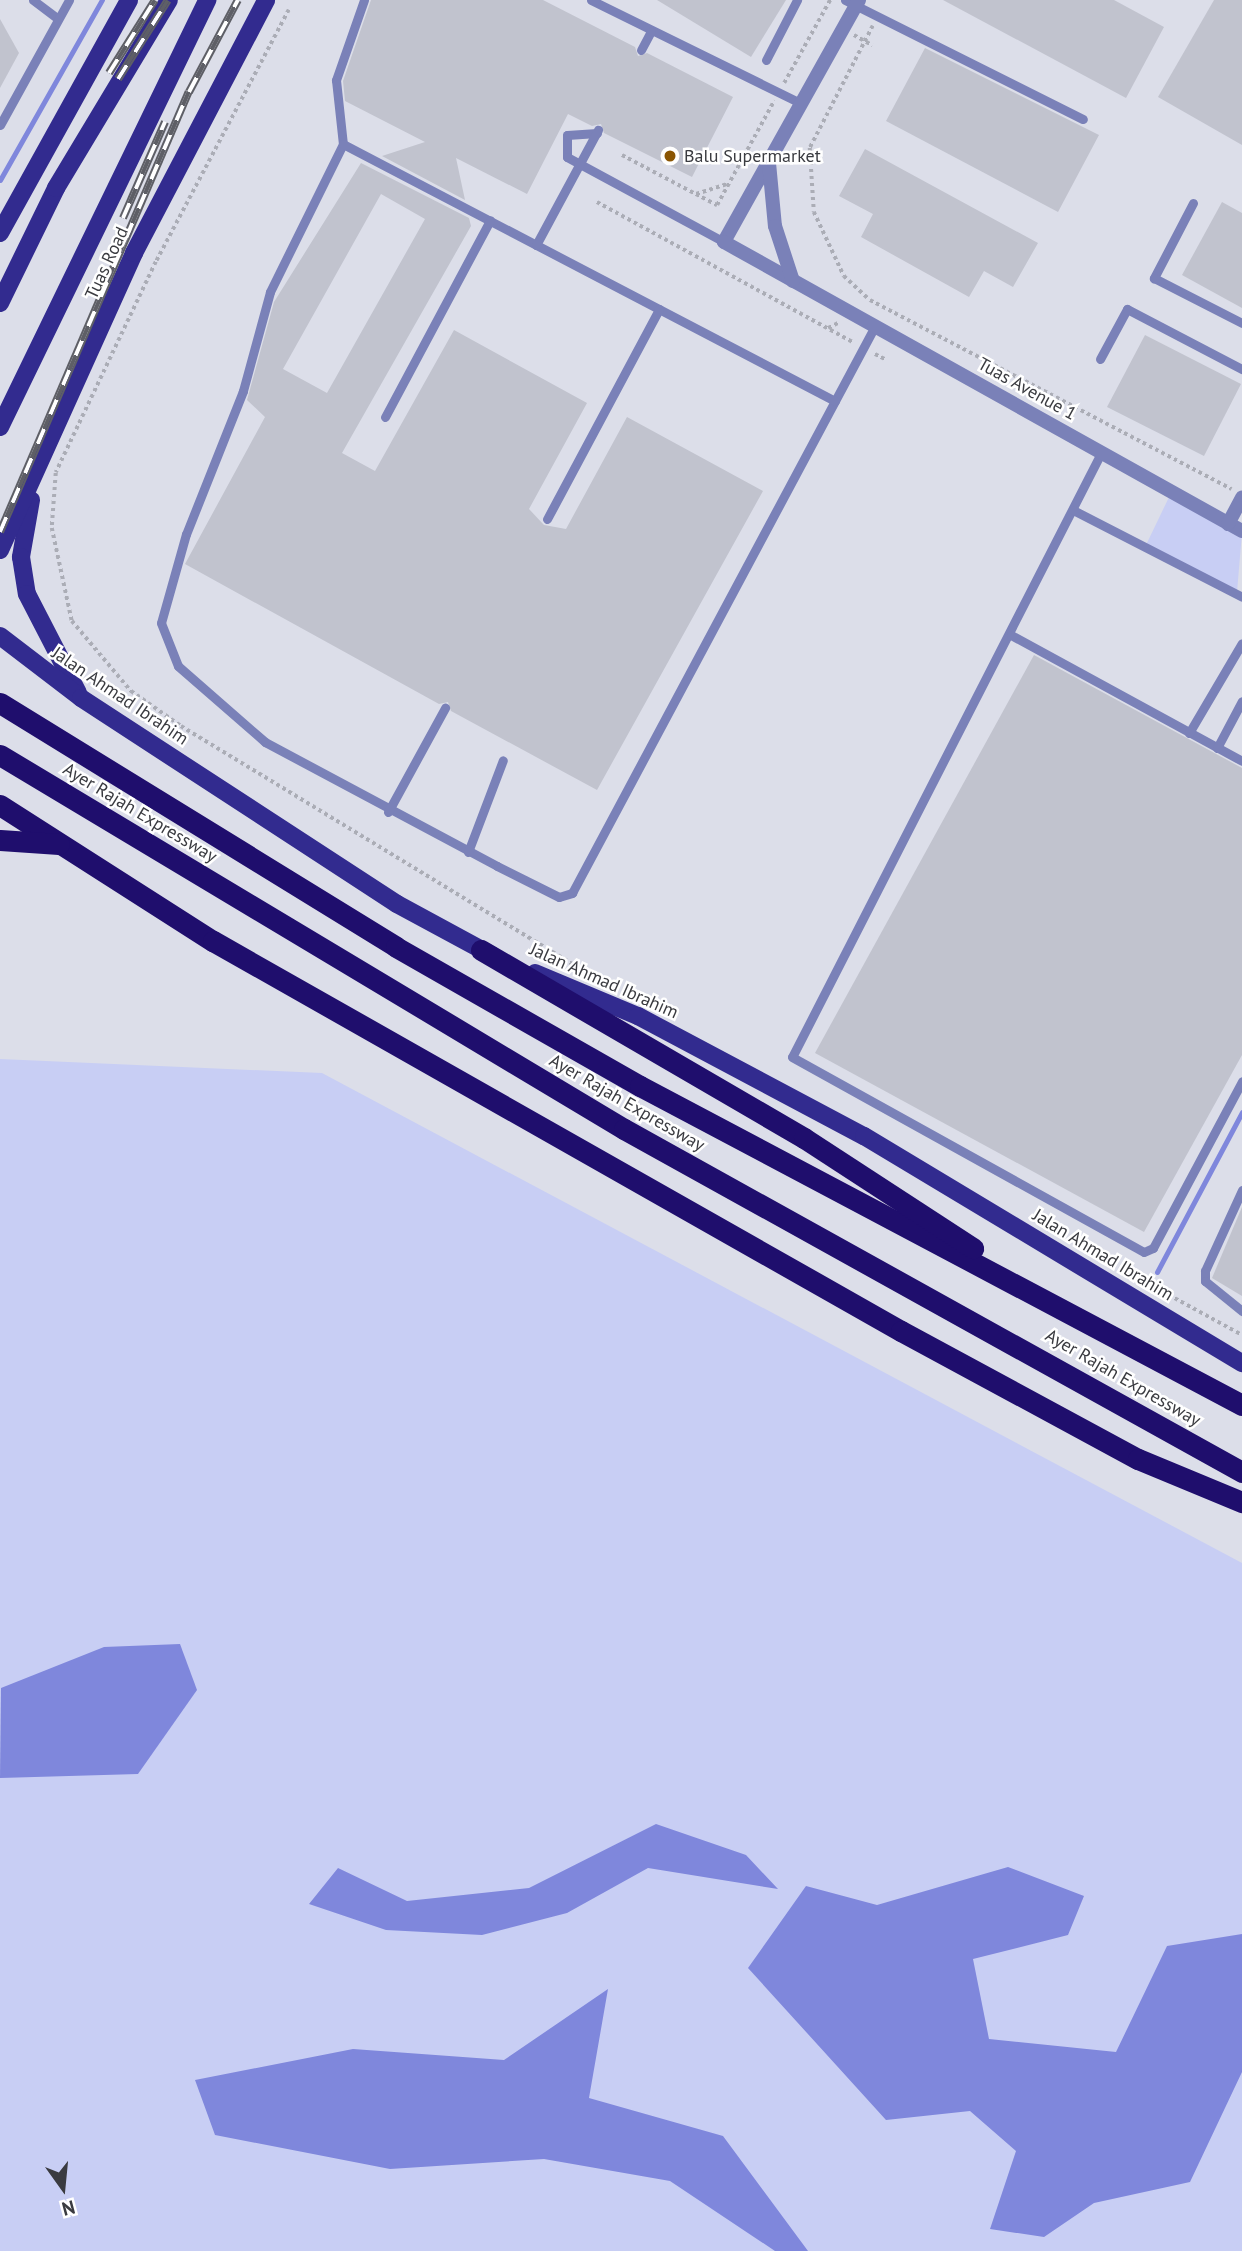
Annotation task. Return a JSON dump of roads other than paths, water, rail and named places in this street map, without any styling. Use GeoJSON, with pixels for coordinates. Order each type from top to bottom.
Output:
{"type":"FeatureCollection","features":[{"type":"Feature","properties":{"kind":"highway","name":"Ayer Rajah Expressway"},"geometry":{"type":"LineString","coordinates":[[0,703],[396,947],[617,1072],[1242,1405]]}},
{"type":"Feature","properties":{"kind":"highway","name":"Ayer Rajah Expressway"},"geometry":{"type":"LineString","coordinates":[[0,755],[624,1129],[1242,1472]]}},
{"type":"Feature","properties":{"kind":"highway"},"geometry":{"type":"LineString","coordinates":[[0,805],[391,1045],[901,1331],[1138,1459],[1242,1502]]}},
{"type":"Feature","properties":{"kind":"highway"},"geometry":{"type":"LineString","coordinates":[[0,840],[61,844]]}},
{"type":"Feature","properties":{"kind":"highway"},"geometry":{"type":"LineString","coordinates":[[481,950],[804,1138],[1089,1323]]}},
{"type":"Feature","properties":{"kind":"main road"},"geometry":{"type":"LineString","coordinates":[[0,233],[130,0]]}},
{"type":"Feature","properties":{"kind":"main road"},"geometry":{"type":"LineString","coordinates":[[0,303],[56,188],[169,0]]}},
{"type":"Feature","properties":{"kind":"main road","name":"Tuas Road"},"geometry":{"type":"LineString","coordinates":[[0,426],[208,0]]}},
{"type":"Feature","properties":{"kind":"main road","name":"Tuas Road"},"geometry":{"type":"LineString","coordinates":[[0,550],[134,253],[266,0]]}},
{"type":"Feature","properties":{"kind":"main road"},"geometry":{"type":"LineString","coordinates":[[46,446],[22,557],[32,606],[81,698]]}},
{"type":"Feature","properties":{"kind":"main road","name":"Jalan Ahmad Ibrahim"},"geometry":{"type":"LineString","coordinates":[[0,636],[81,698],[397,904],[481,950],[638,1016],[864,1136],[1242,1363]]}},
{"type":"Feature","properties":{"kind":"street"},"geometry":{"type":"LineString","coordinates":[[723,243],[802,104],[854,2]]}},
{"type":"Feature","properties":{"kind":"street"},"geometry":{"type":"LineString","coordinates":[[769,163],[775,226],[793,281]]}},
{"type":"Feature","properties":{"kind":"street","name":"Tuas Avenue 1"},"geometry":{"type":"LineString","coordinates":[[723,243],[1242,531]]}},
{"type":"Feature","properties":{"kind":"street"},"geometry":{"type":"LineString","coordinates":[[1228,524],[1238,494]]}},
{"type":"Feature","properties":{"kind":"lane"},"geometry":{"type":"LineString","coordinates":[[33,0],[58,19]]}},
{"type":"Feature","properties":{"kind":"lane"},"geometry":{"type":"LineString","coordinates":[[0,124],[69,0]]}},
{"type":"Feature","properties":{"kind":"lane"},"geometry":{"type":"LineString","coordinates":[[364,0],[336,80],[343,144],[270,292],[243,391],[187,534],[161,623],[178,666],[265,742],[388,812],[559,897],[572,893],[875,326]]}},
{"type":"Feature","properties":{"kind":"lane"},"geometry":{"type":"LineString","coordinates":[[591,0],[802,104]]}},
{"type":"Feature","properties":{"kind":"lane"},"geometry":{"type":"LineString","coordinates":[[766,60],[796,0]]}},
{"type":"Feature","properties":{"kind":"lane"},"geometry":{"type":"LineString","coordinates":[[854,2],[878,17],[1083,118]]}},
{"type":"Feature","properties":{"kind":"lane"},"geometry":{"type":"LineString","coordinates":[[641,50],[651,31]]}},
{"type":"Feature","properties":{"kind":"lane"},"geometry":{"type":"LineString","coordinates":[[536,245],[579,164],[598,131],[567,135],[567,157],[579,164],[723,243]]}},
{"type":"Feature","properties":{"kind":"lane"},"geometry":{"type":"LineString","coordinates":[[343,144],[835,401]]}},
{"type":"Feature","properties":{"kind":"lane"},"geometry":{"type":"LineString","coordinates":[[1194,203],[1154,278],[1242,323]]}},
{"type":"Feature","properties":{"kind":"lane"},"geometry":{"type":"LineString","coordinates":[[385,417],[490,220]]}},
{"type":"Feature","properties":{"kind":"lane"},"geometry":{"type":"LineString","coordinates":[[547,519],[659,309]]}},
{"type":"Feature","properties":{"kind":"lane"},"geometry":{"type":"LineString","coordinates":[[1100,359],[1127,309],[1242,369]]}},
{"type":"Feature","properties":{"kind":"lane"},"geometry":{"type":"LineString","coordinates":[[1101,453],[792,1057],[1144,1252],[1153,1248],[1242,1081]]}},
{"type":"Feature","properties":{"kind":"lane"},"geometry":{"type":"LineString","coordinates":[[1073,509],[1242,597]]}},
{"type":"Feature","properties":{"kind":"lane"},"geometry":{"type":"LineString","coordinates":[[1010,635],[1242,761]]}},
{"type":"Feature","properties":{"kind":"lane"},"geometry":{"type":"LineString","coordinates":[[1189,733],[1242,643]]}},
{"type":"Feature","properties":{"kind":"lane"},"geometry":{"type":"LineString","coordinates":[[1217,748],[1242,701]]}},
{"type":"Feature","properties":{"kind":"lane"},"geometry":{"type":"LineString","coordinates":[[388,812],[445,708]]}},
{"type":"Feature","properties":{"kind":"lane"},"geometry":{"type":"LineString","coordinates":[[468,852],[503,760]]}},
{"type":"Feature","properties":{"kind":"lane"},"geometry":{"type":"LineString","coordinates":[[1242,1190],[1209,1255],[1205,1280],[1242,1311]]}},
{"type":"Feature","properties":{"kind":"water"},"geometry":{"type":"Polygon","coordinates":[[[180,1644],[197,1690],[138,1774],[0,1778],[1,1688],[104,1647],[180,1644]]]}},
{"type":"Feature","properties":{"kind":"water"},"geometry":{"type":"Polygon","coordinates":[[[656,1824],[746,1855],[778,1889],[648,1868],[567,1913],[482,1935],[386,1930],[309,1904],[338,1868],[407,1901],[529,1888],[656,1824]]]}},
{"type":"Feature","properties":{"kind":"water"},"geometry":{"type":"Polygon","coordinates":[[[1008,1867],[1084,1896],[1068,1935],[973,1959],[989,2039],[1116,2052],[1167,1946],[1242,1934],[1242,2072],[1190,2182],[1094,2203],[1044,2237],[990,2229],[1016,2151],[970,2111],[886,2120],[748,1968],[806,1886],[877,1905],[1008,1867]]]}},
{"type":"Feature","properties":{"kind":"water"},"geometry":{"type":"Polygon","coordinates":[[[608,1989],[589,2098],[723,2136],[808,2251],[775,2251],[670,2181],[544,2159],[390,2169],[215,2135],[195,2080],[353,2049],[504,2060],[608,1989]]]}},
{"type":"Feature","properties":{"kind":"waterway"},"geometry":{"type":"LineString","coordinates":[[0,180],[102,0]]}},
{"type":"Feature","properties":{"kind":"waterway"},"geometry":{"type":"LineString","coordinates":[[1157,1272],[1242,1112]]}},
{"type":"Feature","properties":{"kind":"railway"},"geometry":{"type":"LineString","coordinates":[[109,73],[155,0]]}},
{"type":"Feature","properties":{"kind":"railway"},"geometry":{"type":"LineString","coordinates":[[118,79],[168,0]]}},
{"type":"Feature","properties":{"kind":"railway"},"geometry":{"type":"LineString","coordinates":[[0,532],[189,92],[238,0]]}},
{"type":"Feature","properties":{"kind":"railway"},"geometry":{"type":"LineString","coordinates":[[123,218],[165,122]]}},
{"type":"Feature","properties":{"kind":"place","name":"Balu Supermarket"},"geometry":{"type":"Point","coordinates":[670,156]}}]}
